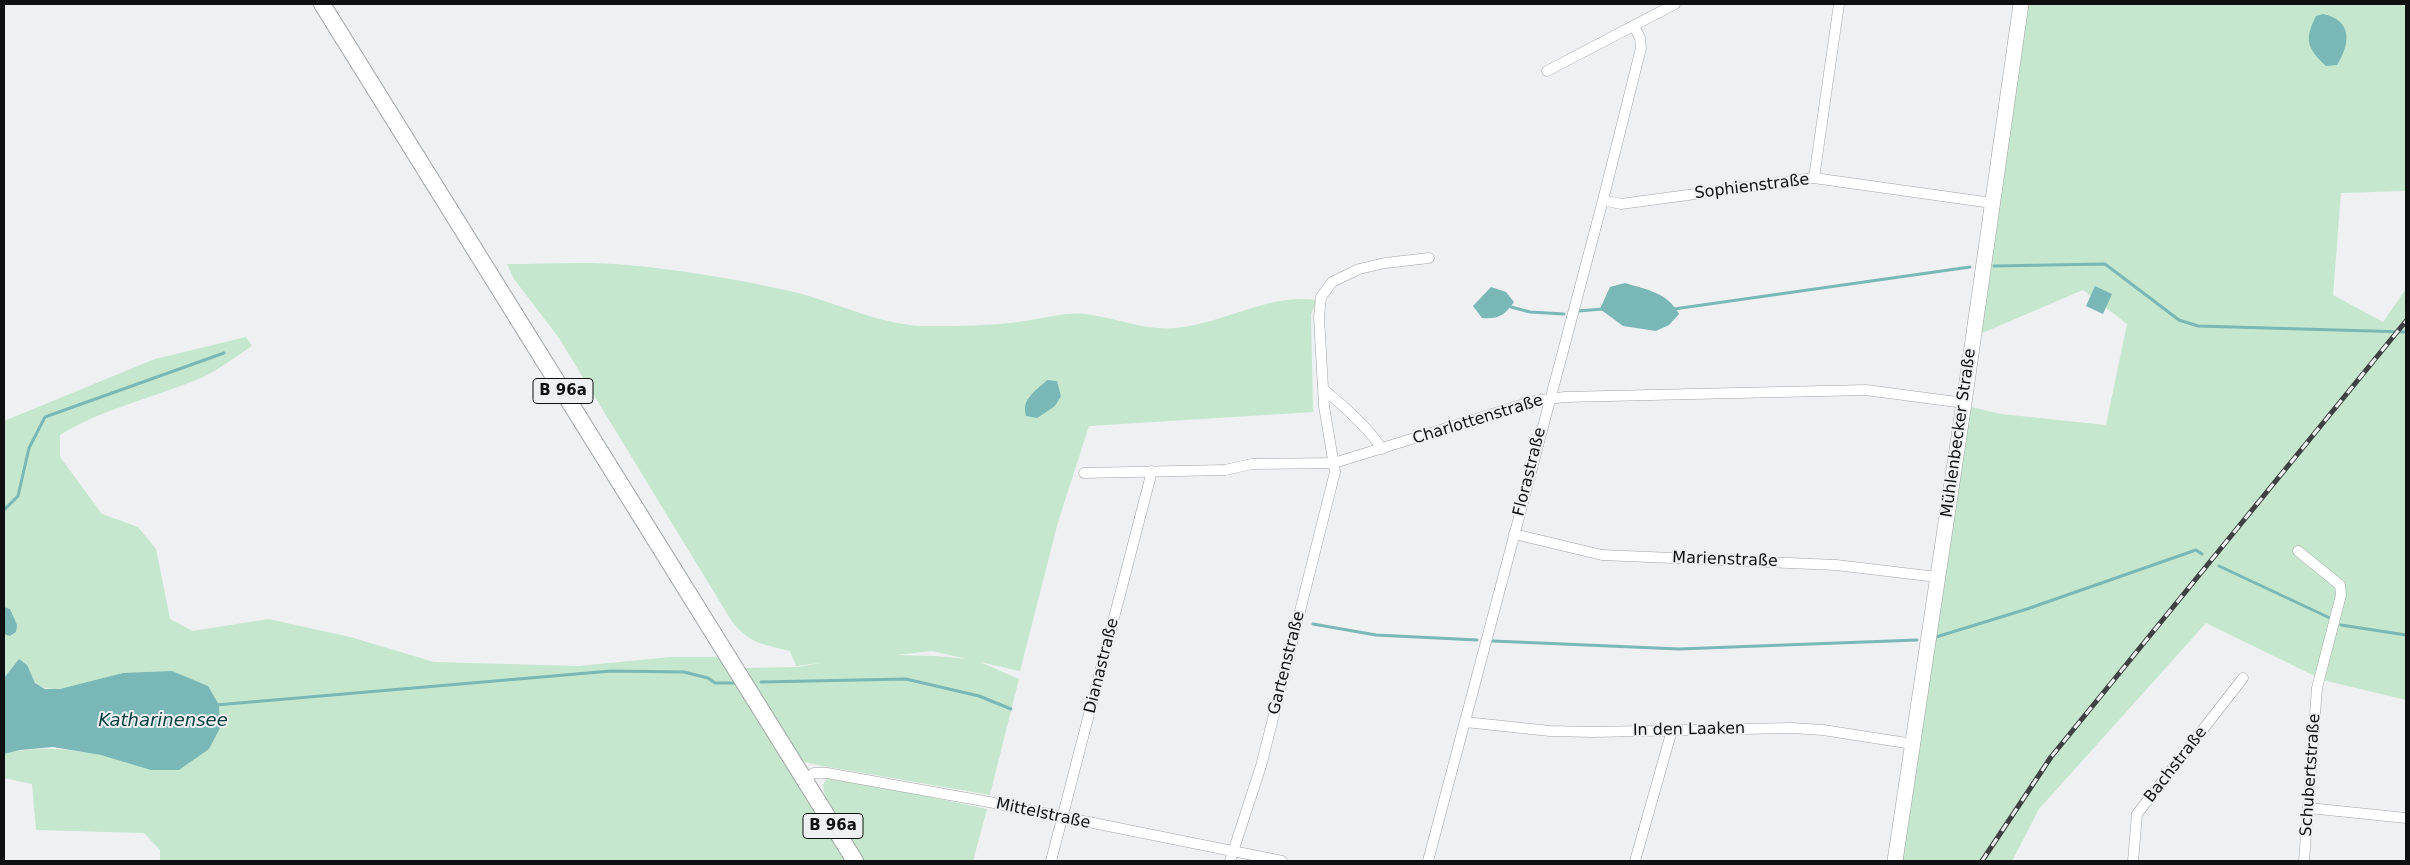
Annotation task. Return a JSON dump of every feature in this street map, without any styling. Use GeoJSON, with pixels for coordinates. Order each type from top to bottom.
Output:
{"type":"FeatureCollection","features":[{"type":"Feature","properties":{"kind":"main road","name":"B 96a"},"geometry":{"type":"LineString","coordinates":[[322,4],[855,861]]}},
{"type":"Feature","properties":{"kind":"main road","name":"Mühlenbecker Straße"},"geometry":{"type":"LineString","coordinates":[[1895,861],[1964,403],[2020,4]]}},
{"type":"Feature","properties":{"kind":"street"},"geometry":{"type":"LineString","coordinates":[[1548,71],[1676,4]]}},
{"type":"Feature","properties":{"kind":"street"},"geometry":{"type":"LineString","coordinates":[[1814,178],[1838,4]]}},
{"type":"Feature","properties":{"kind":"street","name":"Florastraße"},"geometry":{"type":"LineString","coordinates":[[1428,861],[1549,398],[1603,200],[1641,48],[1640,38],[1634,26]]}},
{"type":"Feature","properties":{"kind":"street","name":"Sophienstraße"},"geometry":{"type":"LineString","coordinates":[[1603,200],[1621,204],[1814,178],[1992,203]]}},
{"type":"Feature","properties":{"kind":"street","name":"Gartenstraße"},"geometry":{"type":"LineString","coordinates":[[1232,856],[1261,766],[1335,472],[1322,389],[1319,305],[1325,290],[1342,276],[1359,269],[1385,263],[1429,258]]}},
{"type":"Feature","properties":{"kind":"street"},"geometry":{"type":"LineString","coordinates":[[1322,389],[1363,425],[1382,449]]}},
{"type":"Feature","properties":{"kind":"street","name":"Charlottenstraße"},"geometry":{"type":"LineString","coordinates":[[1084,473],[1225,470],[1252,464],[1334,464],[1549,398],[1703,392],[1866,390],[1964,403]]}},
{"type":"Feature","properties":{"kind":"street","name":"Dianastraße"},"geometry":{"type":"LineString","coordinates":[[1051,861],[1152,471]]}},
{"type":"Feature","properties":{"kind":"street","name":"Marienstraße"},"geometry":{"type":"LineString","coordinates":[[1514,534],[1602,555],[1836,564],[1938,577]]}},
{"type":"Feature","properties":{"kind":"street","name":"Schubertstraße"},"geometry":{"type":"LineString","coordinates":[[2298,551],[2340,585],[2341,595],[2317,688],[2304,861]]}},
{"type":"Feature","properties":{"kind":"street","name":"Bachstraße"},"geometry":{"type":"LineString","coordinates":[[2133,861],[2137,814],[2243,678]]}},
{"type":"Feature","properties":{"kind":"street","name":"In den Laaken"},"geometry":{"type":"LineString","coordinates":[[1465,722],[1550,731],[1791,728],[1823,730],[1913,744]]}},
{"type":"Feature","properties":{"kind":"street"},"geometry":{"type":"LineString","coordinates":[[1636,861],[1672,730]]}},
{"type":"Feature","properties":{"kind":"street","name":"Mittelstraße"},"geometry":{"type":"LineString","coordinates":[[804,779],[814,774],[827,773],[1063,818],[1232,856],[1282,861]]}},
{"type":"Feature","properties":{"kind":"street"},"geometry":{"type":"LineString","coordinates":[[2309,808],[2406,818]]}},
{"type":"Feature","properties":{"kind":"green space"},"geometry":{"type":"Polygon","coordinates":[[[2021,4],[2406,4],[2406,191],[2341,193],[2333,295],[2383,322],[2406,289],[2406,700],[2323,680],[2206,623],[2039,809],[2012,861],[1896,861],[1967,406],[2001,414],[2106,425],[2127,324],[2083,290],[1973,337],[2021,4]]]}},
{"type":"Feature","properties":{"kind":"green space"},"geometry":{"type":"Polygon","coordinates":[[[597,263],[647,267],[708,275],[790,291],[872,317],[922,326],[1000,324],[1063,315],[1086,314],[1153,328],[1176,328],[1211,321],[1281,301],[1317,300],[1311,314],[1313,412],[1089,426],[1058,522],[1020,671],[980,662],[1019,679],[990,795],[800,761],[745,668],[798,667],[820,663],[796,666],[790,651],[750,639],[731,620],[559,338],[514,279],[507,264],[597,263]],[[1047,380],[1027,398],[1061,396],[1057,381],[1047,380]],[[932,651],[896,655],[967,659],[932,651]]]}},
{"type":"Feature","properties":{"kind":"green space"},"geometry":{"type":"Polygon","coordinates":[[[246,337],[252,346],[209,374],[94,417],[60,435],[60,457],[102,514],[138,527],[156,549],[170,619],[193,631],[268,619],[350,637],[434,662],[578,666],[671,657],[722,657],[851,861],[160,861],[160,850],[144,833],[36,830],[32,784],[4,778],[4,754],[17,751],[52,749],[101,755],[123,673],[78,686],[55,689],[45,688],[36,683],[19,659],[4,678],[4,634],[11,636],[16,632],[10,609],[4,607],[4,421],[155,359],[246,337]]]}},
{"type":"Feature","properties":{"kind":"green space"},"geometry":{"type":"Polygon","coordinates":[[[828,776],[987,809],[973,861],[864,861],[825,796],[823,785],[828,776]]]}},
{"type":"Feature","properties":{"kind":"water"},"geometry":{"type":"Polygon","coordinates":[[[2323,14],[2339,21],[2344,27],[2346,34],[2345,49],[2337,65],[2326,66],[2311,49],[2309,43],[2312,24],[2316,16],[2323,14]]]}},
{"type":"Feature","properties":{"kind":"water"},"geometry":{"type":"Polygon","coordinates":[[[1625,283],[1662,296],[1669,301],[1679,314],[1669,325],[1656,331],[1623,326],[1600,309],[1610,287],[1625,283]]]}},
{"type":"Feature","properties":{"kind":"water"},"geometry":{"type":"Polygon","coordinates":[[[2095,286],[2112,294],[2103,314],[2086,306],[2095,286]]]}},
{"type":"Feature","properties":{"kind":"water"},"geometry":{"type":"Polygon","coordinates":[[[1491,287],[1506,292],[1514,302],[1501,316],[1482,318],[1473,306],[1491,287]]]}},
{"type":"Feature","properties":{"kind":"water"},"geometry":{"type":"Polygon","coordinates":[[[1047,380],[1057,381],[1061,396],[1055,406],[1037,418],[1026,416],[1026,404],[1030,395],[1047,380]]]}},
{"type":"Feature","properties":{"kind":"water"},"geometry":{"type":"Polygon","coordinates":[[[4,607],[10,609],[17,625],[16,632],[10,636],[4,634],[4,607]]]}},
{"type":"Feature","properties":{"kind":"water","name":"Katharinensee"},"geometry":{"type":"Polygon","coordinates":[[[19,659],[27,665],[35,683],[45,689],[60,689],[123,673],[172,671],[208,686],[219,705],[220,728],[209,749],[179,770],[151,770],[101,755],[53,747],[20,750],[4,754],[4,678],[19,659]]]}},
{"type":"Feature","properties":{"kind":"waterway"},"geometry":{"type":"LineString","coordinates":[[1994,266],[2105,264],[2179,320],[2198,326],[2406,332]]}},
{"type":"Feature","properties":{"kind":"waterway"},"geometry":{"type":"LineString","coordinates":[[1674,309],[1970,267]]}},
{"type":"Feature","properties":{"kind":"waterway"},"geometry":{"type":"LineString","coordinates":[[1511,307],[1530,312],[1564,314]]}},
{"type":"Feature","properties":{"kind":"waterway"},"geometry":{"type":"LineString","coordinates":[[1578,311],[1603,309]]}},
{"type":"Feature","properties":{"kind":"waterway"},"geometry":{"type":"LineString","coordinates":[[4,510],[18,496],[29,448],[45,417],[224,353]]}},
{"type":"Feature","properties":{"kind":"waterway"},"geometry":{"type":"LineString","coordinates":[[1936,637],[2027,609],[2196,550],[2202,554]]}},
{"type":"Feature","properties":{"kind":"waterway"},"geometry":{"type":"LineString","coordinates":[[2219,566],[2332,619]]}},
{"type":"Feature","properties":{"kind":"waterway"},"geometry":{"type":"LineString","coordinates":[[1313,624],[1376,635],[1477,640]]}},
{"type":"Feature","properties":{"kind":"waterway"},"geometry":{"type":"LineString","coordinates":[[2341,625],[2406,635]]}},
{"type":"Feature","properties":{"kind":"waterway"},"geometry":{"type":"LineString","coordinates":[[1493,641],[1679,649],[1917,640]]}},
{"type":"Feature","properties":{"kind":"waterway"},"geometry":{"type":"LineString","coordinates":[[216,705],[611,671],[684,672],[708,678],[715,683],[736,683]]}},
{"type":"Feature","properties":{"kind":"waterway"},"geometry":{"type":"LineString","coordinates":[[761,682],[906,679],[979,696],[1011,709]]}},
{"type":"Feature","properties":{"kind":"railway"},"geometry":{"type":"LineString","coordinates":[[1982,861],[2051,757],[2406,321]]}}]}
